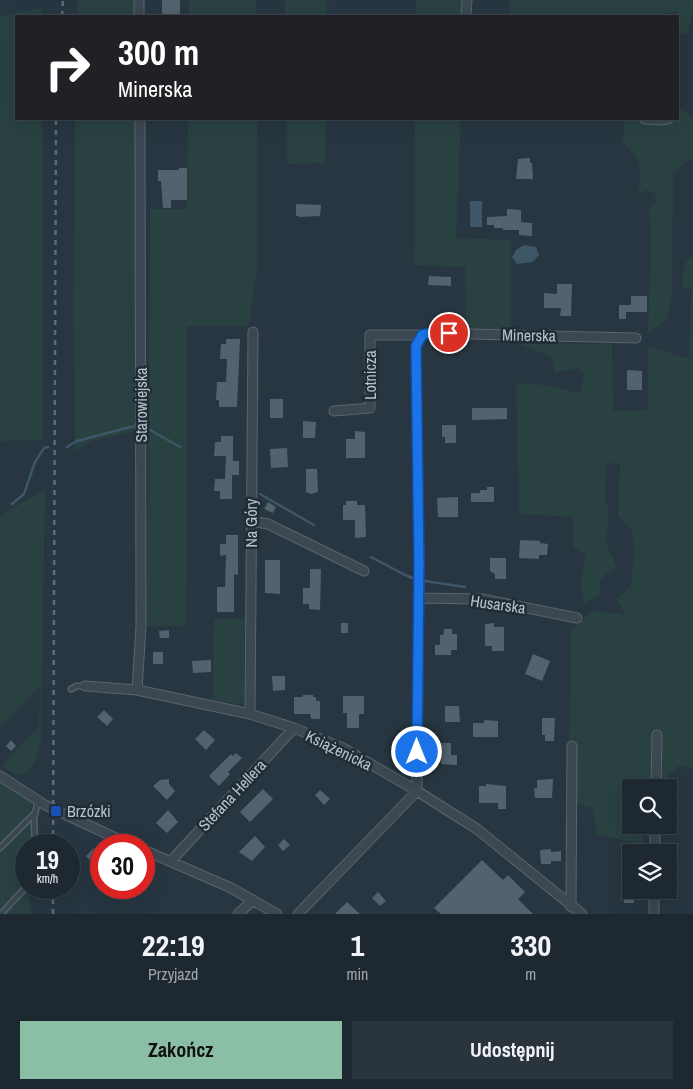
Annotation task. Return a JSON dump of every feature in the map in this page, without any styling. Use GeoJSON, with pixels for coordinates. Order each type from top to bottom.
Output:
{"type":"FeatureCollection","features":[{"type":"Feature","properties":{"kind":"street"},"geometry":{"type":"LineString","coordinates":[[139,0],[139,15]]}},
{"type":"Feature","properties":{"kind":"street"},"geometry":{"type":"LineString","coordinates":[[466,0],[466,15]]}},
{"type":"Feature","properties":{"kind":"street","name":"Starowiejska"},"geometry":{"type":"LineString","coordinates":[[137,690],[141,626],[140,120]]}},
{"type":"Feature","properties":{"kind":"street","name":"Na Góry"},"geometry":{"type":"LineString","coordinates":[[250,714],[250,521],[253,332]]}},
{"type":"Feature","properties":{"kind":"street","name":"Minerska"},"geometry":{"type":"LineString","coordinates":[[422,335],[430,333],[636,338]]}},
{"type":"Feature","properties":{"kind":"street","name":"Lotnicza"},"geometry":{"type":"LineString","coordinates":[[334,411],[370,408],[370,335],[422,335]]}},
{"type":"Feature","properties":{"kind":"street"},"geometry":{"type":"LineString","coordinates":[[298,914],[417,791],[419,564],[416,346],[422,335]]}},
{"type":"Feature","properties":{"kind":"street"},"geometry":{"type":"LineString","coordinates":[[250,521],[268,524],[364,571]]}},
{"type":"Feature","properties":{"kind":"street","name":"Husarska"},"geometry":{"type":"LineString","coordinates":[[418,598],[482,599],[578,618]]}},
{"type":"Feature","properties":{"kind":"street","name":"Książenicka"},"geometry":{"type":"LineString","coordinates":[[85,686],[137,690],[250,714],[294,728],[343,748],[477,829],[582,914]]}},
{"type":"Feature","properties":{"kind":"street","name":"Stefana Hellera"},"geometry":{"type":"LineString","coordinates":[[171,861],[294,728]]}},
{"type":"Feature","properties":{"kind":"street"},"geometry":{"type":"LineString","coordinates":[[656,735],[656,779]]}},
{"type":"Feature","properties":{"kind":"street"},"geometry":{"type":"LineString","coordinates":[[572,746],[572,907]]}},
{"type":"Feature","properties":{"kind":"street"},"geometry":{"type":"LineString","coordinates":[[0,776],[38,800],[108,834]]}},
{"type":"Feature","properties":{"kind":"street"},"geometry":{"type":"LineString","coordinates":[[155,854],[231,888],[277,914]]}},
{"type":"Feature","properties":{"kind":"street"},"geometry":{"type":"LineString","coordinates":[[654,899],[654,914]]}},
{"type":"Feature","properties":{"kind":"street"},"geometry":{"type":"LineString","coordinates":[[238,914],[253,900]]}},
{"type":"Feature","properties":{"kind":"lane"},"geometry":{"type":"LineString","coordinates":[[70,690],[77,686],[85,686]]}},
{"type":"Feature","properties":{"kind":"lane"},"geometry":{"type":"LineString","coordinates":[[35,834],[34,814],[38,800]]}},
{"type":"Feature","properties":{"kind":"lane"},"geometry":{"type":"LineString","coordinates":[[0,848],[34,814]]}},
{"type":"Feature","properties":{"kind":"lane"},"geometry":{"type":"LineString","coordinates":[[1,914],[15,899]]}},
{"type":"Feature","properties":{"kind":"green space"},"geometry":{"type":"Polygon","coordinates":[[[78,0],[136,0],[136,15],[77,15],[78,0]]]}},
{"type":"Feature","properties":{"kind":"green space"},"geometry":{"type":"Polygon","coordinates":[[[189,0],[256,0],[256,15],[189,15],[189,0]]]}},
{"type":"Feature","properties":{"kind":"green space"},"geometry":{"type":"Polygon","coordinates":[[[285,0],[342,0],[326,1],[326,15],[285,15],[285,0]]]}},
{"type":"Feature","properties":{"kind":"green space"},"geometry":{"type":"Polygon","coordinates":[[[416,0],[462,0],[462,15],[416,15],[416,0]]]}},
{"type":"Feature","properties":{"kind":"green space"},"geometry":{"type":"Polygon","coordinates":[[[510,0],[693,0],[693,11],[687,34],[679,34],[679,15],[676,15],[676,11],[664,14],[666,15],[506,15],[510,10],[510,0]]]}},
{"type":"Feature","properties":{"kind":"green space"},"geometry":{"type":"Polygon","coordinates":[[[42,8],[42,15],[15,15],[15,120],[42,120],[42,440],[0,441],[0,16],[42,8]]]}},
{"type":"Feature","properties":{"kind":"green space"},"geometry":{"type":"Polygon","coordinates":[[[679,107],[693,118],[693,159],[685,162],[673,173],[672,297],[667,319],[648,334],[651,230],[648,212],[656,201],[655,193],[647,190],[637,195],[640,179],[639,166],[634,155],[623,143],[624,122],[608,121],[679,120],[679,107]]]}},
{"type":"Feature","properties":{"kind":"green space"},"geometry":{"type":"Polygon","coordinates":[[[75,120],[137,120],[137,431],[91,441],[75,451],[73,310],[75,120]]]}},
{"type":"Feature","properties":{"kind":"green space"},"geometry":{"type":"Polygon","coordinates":[[[188,120],[257,120],[257,267],[249,326],[187,326],[186,626],[147,626],[150,209],[187,209],[188,120]]]}},
{"type":"Feature","properties":{"kind":"green space"},"geometry":{"type":"Polygon","coordinates":[[[286,120],[326,120],[326,163],[287,164],[286,120]]]}},
{"type":"Feature","properties":{"kind":"green space"},"geometry":{"type":"Polygon","coordinates":[[[415,120],[461,120],[456,238],[511,240],[511,330],[466,331],[465,267],[414,265],[415,120]]]}},
{"type":"Feature","properties":{"kind":"green space"},"geometry":{"type":"Polygon","coordinates":[[[693,255],[693,769],[680,765],[667,779],[622,779],[622,834],[642,834],[643,844],[597,835],[592,808],[568,801],[571,630],[593,611],[626,615],[616,599],[631,586],[634,552],[632,530],[618,516],[620,464],[607,463],[605,497],[609,513],[606,542],[617,568],[604,575],[599,582],[602,594],[584,603],[580,584],[586,554],[573,548],[573,517],[519,514],[516,383],[546,385],[579,393],[585,374],[577,368],[554,373],[552,357],[519,344],[612,344],[613,411],[648,410],[648,346],[689,359],[691,289],[683,288],[683,274],[689,258],[693,255]]]}},
{"type":"Feature","properties":{"kind":"green space"},"geometry":{"type":"Polygon","coordinates":[[[45,489],[41,741],[35,761],[28,773],[16,775],[2,766],[39,726],[40,687],[0,728],[0,516],[45,489]]]}},
{"type":"Feature","properties":{"kind":"green space"},"geometry":{"type":"Polygon","coordinates":[[[214,619],[245,619],[244,702],[238,704],[213,700],[214,619]]]}},
{"type":"Feature","properties":{"kind":"green space"},"geometry":{"type":"Polygon","coordinates":[[[0,783],[6,784],[31,800],[33,834],[15,834],[15,899],[29,899],[32,914],[0,914],[0,783]]]}},
{"type":"Feature","properties":{"kind":"water"},"geometry":{"type":"Polygon","coordinates":[[[470,201],[482,201],[482,227],[470,227],[470,201]]]}},
{"type":"Feature","properties":{"kind":"water"},"geometry":{"type":"Polygon","coordinates":[[[524,245],[536,247],[539,255],[533,262],[517,264],[512,257],[516,250],[524,245]]]}},
{"type":"Feature","properties":{"kind":"building"},"geometry":{"type":"Polygon","coordinates":[[[162,0],[180,0],[180,15],[162,15],[162,0]]]}},
{"type":"Feature","properties":{"kind":"building"},"geometry":{"type":"Polygon","coordinates":[[[530,158],[533,179],[516,179],[518,159],[530,158]]]}},
{"type":"Feature","properties":{"kind":"building"},"geometry":{"type":"Polygon","coordinates":[[[179,168],[187,168],[187,200],[171,200],[171,208],[163,208],[161,181],[158,181],[158,170],[179,170],[179,168]]]}},
{"type":"Feature","properties":{"kind":"building"},"geometry":{"type":"Polygon","coordinates":[[[296,204],[321,205],[320,216],[296,216],[296,204]]]}},
{"type":"Feature","properties":{"kind":"building"},"geometry":{"type":"Polygon","coordinates":[[[507,209],[521,210],[521,222],[532,223],[532,236],[519,235],[519,230],[503,230],[503,228],[494,228],[494,225],[487,225],[487,217],[507,216],[507,209]]]}},
{"type":"Feature","properties":{"kind":"building"},"geometry":{"type":"Polygon","coordinates":[[[429,276],[451,277],[451,286],[428,285],[429,276]]]}},
{"type":"Feature","properties":{"kind":"building"},"geometry":{"type":"Polygon","coordinates":[[[557,284],[572,284],[571,316],[560,316],[561,308],[544,308],[544,293],[557,294],[557,284]]]}},
{"type":"Feature","properties":{"kind":"building"},"geometry":{"type":"Polygon","coordinates":[[[631,296],[647,296],[647,312],[626,312],[626,319],[619,319],[619,305],[631,305],[631,296]]]}},
{"type":"Feature","properties":{"kind":"building"},"geometry":{"type":"Polygon","coordinates":[[[226,339],[240,339],[237,407],[219,407],[219,400],[216,400],[217,382],[226,382],[227,359],[220,359],[221,344],[226,344],[226,339]]]}},
{"type":"Feature","properties":{"kind":"building"},"geometry":{"type":"Polygon","coordinates":[[[627,370],[642,371],[642,390],[627,390],[627,370]]]}},
{"type":"Feature","properties":{"kind":"building"},"geometry":{"type":"Polygon","coordinates":[[[270,399],[283,399],[283,418],[270,418],[270,399]]]}},
{"type":"Feature","properties":{"kind":"building"},"geometry":{"type":"Polygon","coordinates":[[[472,408],[507,408],[507,419],[472,420],[472,408]]]}},
{"type":"Feature","properties":{"kind":"building"},"geometry":{"type":"Polygon","coordinates":[[[303,421],[316,422],[315,438],[303,438],[303,421]]]}},
{"type":"Feature","properties":{"kind":"building"},"geometry":{"type":"Polygon","coordinates":[[[442,425],[456,425],[456,443],[445,443],[445,437],[442,437],[442,425]]]}},
{"type":"Feature","properties":{"kind":"building"},"geometry":{"type":"Polygon","coordinates":[[[355,431],[365,432],[365,458],[346,458],[346,439],[355,439],[355,431]]]}},
{"type":"Feature","properties":{"kind":"building"},"geometry":{"type":"Polygon","coordinates":[[[221,436],[233,436],[233,461],[239,461],[239,475],[232,475],[232,499],[220,499],[220,491],[214,491],[215,479],[225,479],[226,456],[214,456],[215,442],[221,442],[221,436]]]}},
{"type":"Feature","properties":{"kind":"building"},"geometry":{"type":"Polygon","coordinates":[[[287,448],[288,467],[271,468],[270,449],[287,448]]]}},
{"type":"Feature","properties":{"kind":"building"},"geometry":{"type":"Polygon","coordinates":[[[306,469],[317,469],[318,492],[311,494],[306,492],[306,469]]]}},
{"type":"Feature","properties":{"kind":"building"},"geometry":{"type":"Polygon","coordinates":[[[487,487],[494,487],[494,502],[471,502],[471,493],[480,493],[480,490],[487,490],[487,487]]]}},
{"type":"Feature","properties":{"kind":"building"},"geometry":{"type":"Polygon","coordinates":[[[458,497],[458,517],[438,517],[437,498],[458,497]]]}},
{"type":"Feature","properties":{"kind":"building"},"geometry":{"type":"Polygon","coordinates":[[[346,501],[357,501],[357,505],[365,505],[366,537],[355,538],[355,520],[343,520],[343,505],[346,505],[346,501]]]}},
{"type":"Feature","properties":{"kind":"building"},"geometry":{"type":"Polygon","coordinates":[[[268,502],[276,507],[273,513],[264,509],[268,502]]]}},
{"type":"Feature","properties":{"kind":"building"},"geometry":{"type":"Polygon","coordinates":[[[226,535],[238,535],[238,575],[234,574],[234,612],[217,612],[217,587],[225,587],[226,555],[220,556],[220,544],[226,544],[226,535]]]}},
{"type":"Feature","properties":{"kind":"building"},"geometry":{"type":"Polygon","coordinates":[[[520,540],[540,541],[540,543],[548,544],[547,555],[539,555],[539,559],[519,558],[520,540]]]}},
{"type":"Feature","properties":{"kind":"building"},"geometry":{"type":"Polygon","coordinates":[[[490,558],[506,558],[506,579],[495,579],[495,574],[490,571],[490,558]]]}},
{"type":"Feature","properties":{"kind":"building"},"geometry":{"type":"Polygon","coordinates":[[[265,560],[280,560],[280,594],[265,593],[265,560]]]}},
{"type":"Feature","properties":{"kind":"building"},"geometry":{"type":"Polygon","coordinates":[[[310,569],[321,569],[320,610],[309,609],[309,604],[303,604],[303,588],[310,588],[310,569]]]}},
{"type":"Feature","properties":{"kind":"building"},"geometry":{"type":"Polygon","coordinates":[[[341,623],[348,623],[348,633],[341,633],[341,623]]]}},
{"type":"Feature","properties":{"kind":"building"},"geometry":{"type":"Polygon","coordinates":[[[494,623],[494,627],[504,627],[504,651],[492,651],[492,646],[485,646],[485,624],[494,623]]]}},
{"type":"Feature","properties":{"kind":"building"},"geometry":{"type":"Polygon","coordinates":[[[444,629],[452,629],[452,634],[457,634],[457,650],[451,650],[451,655],[435,655],[435,645],[440,645],[440,635],[443,635],[444,629]]]}},
{"type":"Feature","properties":{"kind":"building"},"geometry":{"type":"Polygon","coordinates":[[[169,630],[169,638],[160,638],[159,631],[169,630]]]}},
{"type":"Feature","properties":{"kind":"building"},"geometry":{"type":"Polygon","coordinates":[[[153,652],[163,652],[163,664],[153,664],[153,652]]]}},
{"type":"Feature","properties":{"kind":"building"},"geometry":{"type":"Polygon","coordinates":[[[533,654],[550,661],[542,681],[525,674],[533,654]]]}},
{"type":"Feature","properties":{"kind":"building"},"geometry":{"type":"Polygon","coordinates":[[[211,660],[211,672],[193,673],[192,661],[211,660]]]}},
{"type":"Feature","properties":{"kind":"building"},"geometry":{"type":"Polygon","coordinates":[[[272,676],[285,676],[285,690],[273,691],[272,676]]]}},
{"type":"Feature","properties":{"kind":"building"},"geometry":{"type":"Polygon","coordinates":[[[303,695],[313,695],[313,697],[316,697],[316,701],[320,701],[320,719],[311,719],[310,714],[294,714],[294,697],[303,697],[303,695]]]}},
{"type":"Feature","properties":{"kind":"building"},"geometry":{"type":"Polygon","coordinates":[[[343,696],[364,696],[364,714],[359,714],[359,728],[347,728],[347,713],[343,713],[343,696]]]}},
{"type":"Feature","properties":{"kind":"building"},"geometry":{"type":"Polygon","coordinates":[[[445,706],[459,706],[460,722],[445,722],[445,706]]]}},
{"type":"Feature","properties":{"kind":"building"},"geometry":{"type":"Polygon","coordinates":[[[104,710],[113,719],[107,726],[97,717],[104,710]]]}},
{"type":"Feature","properties":{"kind":"building"},"geometry":{"type":"Polygon","coordinates":[[[542,718],[555,718],[554,741],[545,741],[545,735],[542,735],[542,718]]]}},
{"type":"Feature","properties":{"kind":"building"},"geometry":{"type":"Polygon","coordinates":[[[484,720],[498,721],[498,737],[473,737],[473,723],[484,723],[484,720]]]}},
{"type":"Feature","properties":{"kind":"building"},"geometry":{"type":"Polygon","coordinates":[[[204,730],[215,740],[206,750],[195,739],[204,730]]]}},
{"type":"Feature","properties":{"kind":"building"},"geometry":{"type":"Polygon","coordinates":[[[11,740],[16,746],[11,751],[6,746],[11,740]]]}},
{"type":"Feature","properties":{"kind":"building"},"geometry":{"type":"Polygon","coordinates":[[[441,743],[451,743],[451,755],[457,755],[457,765],[441,764],[441,743]]]}},
{"type":"Feature","properties":{"kind":"building"},"geometry":{"type":"Polygon","coordinates":[[[236,753],[242,758],[228,772],[230,774],[219,786],[209,776],[231,754],[233,756],[236,753]]]}},
{"type":"Feature","properties":{"kind":"building"},"geometry":{"type":"Polygon","coordinates":[[[169,779],[169,784],[175,791],[167,800],[153,786],[160,780],[169,779]]]}},
{"type":"Feature","properties":{"kind":"building"},"geometry":{"type":"Polygon","coordinates":[[[553,779],[552,798],[535,798],[534,788],[537,788],[537,780],[553,779]]]}},
{"type":"Feature","properties":{"kind":"building"},"geometry":{"type":"Polygon","coordinates":[[[486,784],[506,786],[506,809],[498,809],[498,803],[479,803],[479,786],[486,786],[486,784]]]}},
{"type":"Feature","properties":{"kind":"building"},"geometry":{"type":"Polygon","coordinates":[[[263,789],[273,799],[250,822],[240,812],[263,789]]]}},
{"type":"Feature","properties":{"kind":"building"},"geometry":{"type":"Polygon","coordinates":[[[320,790],[330,799],[324,805],[315,795],[320,790]]]}},
{"type":"Feature","properties":{"kind":"building"},"geometry":{"type":"Polygon","coordinates":[[[168,810],[178,822],[167,833],[156,823],[168,810]]]}},
{"type":"Feature","properties":{"kind":"building"},"geometry":{"type":"Polygon","coordinates":[[[255,836],[265,847],[252,861],[239,852],[255,836]]]}},
{"type":"Feature","properties":{"kind":"building"},"geometry":{"type":"Polygon","coordinates":[[[284,839],[290,845],[283,851],[278,845],[284,839]]]}},
{"type":"Feature","properties":{"kind":"building"},"geometry":{"type":"Polygon","coordinates":[[[551,849],[551,852],[561,851],[561,861],[541,864],[540,850],[551,849]]]}},
{"type":"Feature","properties":{"kind":"building"},"geometry":{"type":"Polygon","coordinates":[[[90,852],[90,860],[86,856],[90,852]]]}},
{"type":"Feature","properties":{"kind":"building"},"geometry":{"type":"Polygon","coordinates":[[[482,860],[503,880],[508,875],[525,892],[518,899],[533,914],[441,914],[434,908],[482,860]]]}},
{"type":"Feature","properties":{"kind":"building"},"geometry":{"type":"Polygon","coordinates":[[[378,892],[386,901],[380,906],[372,898],[378,892]]]}},
{"type":"Feature","properties":{"kind":"building"},"geometry":{"type":"Polygon","coordinates":[[[624,899],[634,899],[634,903],[624,903],[624,899]]]}},
{"type":"Feature","properties":{"kind":"building"},"geometry":{"type":"Polygon","coordinates":[[[347,902],[360,914],[335,914],[347,902]]]}},
{"type":"Feature","properties":{"kind":"waterway"},"geometry":{"type":"LineString","coordinates":[[67,447],[77,441],[134,426]]}},
{"type":"Feature","properties":{"kind":"waterway"},"geometry":{"type":"LineString","coordinates":[[145,427],[180,447]]}},
{"type":"Feature","properties":{"kind":"waterway"},"geometry":{"type":"LineString","coordinates":[[12,504],[24,494],[35,462],[44,448],[48,447]]}},
{"type":"Feature","properties":{"kind":"waterway"},"geometry":{"type":"LineString","coordinates":[[260,494],[314,525]]}},
{"type":"Feature","properties":{"kind":"waterway"},"geometry":{"type":"LineString","coordinates":[[371,557],[415,579]]}},
{"type":"Feature","properties":{"kind":"waterway"},"geometry":{"type":"LineString","coordinates":[[425,581],[465,587]]}},
{"type":"Feature","properties":{"kind":"railway"},"geometry":{"type":"LineString","coordinates":[[62,15],[63,0]]}},
{"type":"Feature","properties":{"kind":"railway"},"geometry":{"type":"LineString","coordinates":[[53,834],[56,120]]}},
{"type":"Feature","properties":{"kind":"railway"},"geometry":{"type":"LineString","coordinates":[[53,899],[53,914]]}},
{"type":"Feature","properties":{"kind":"place","name":"Brzózki"},"geometry":{"type":"Point","coordinates":[56,811]}},
{"type":"Feature","properties":{"kind":"route"},"geometry":{"type":"LineString","coordinates":[[417,752],[419,564],[416,346],[422,335],[449,333]]}}]}
